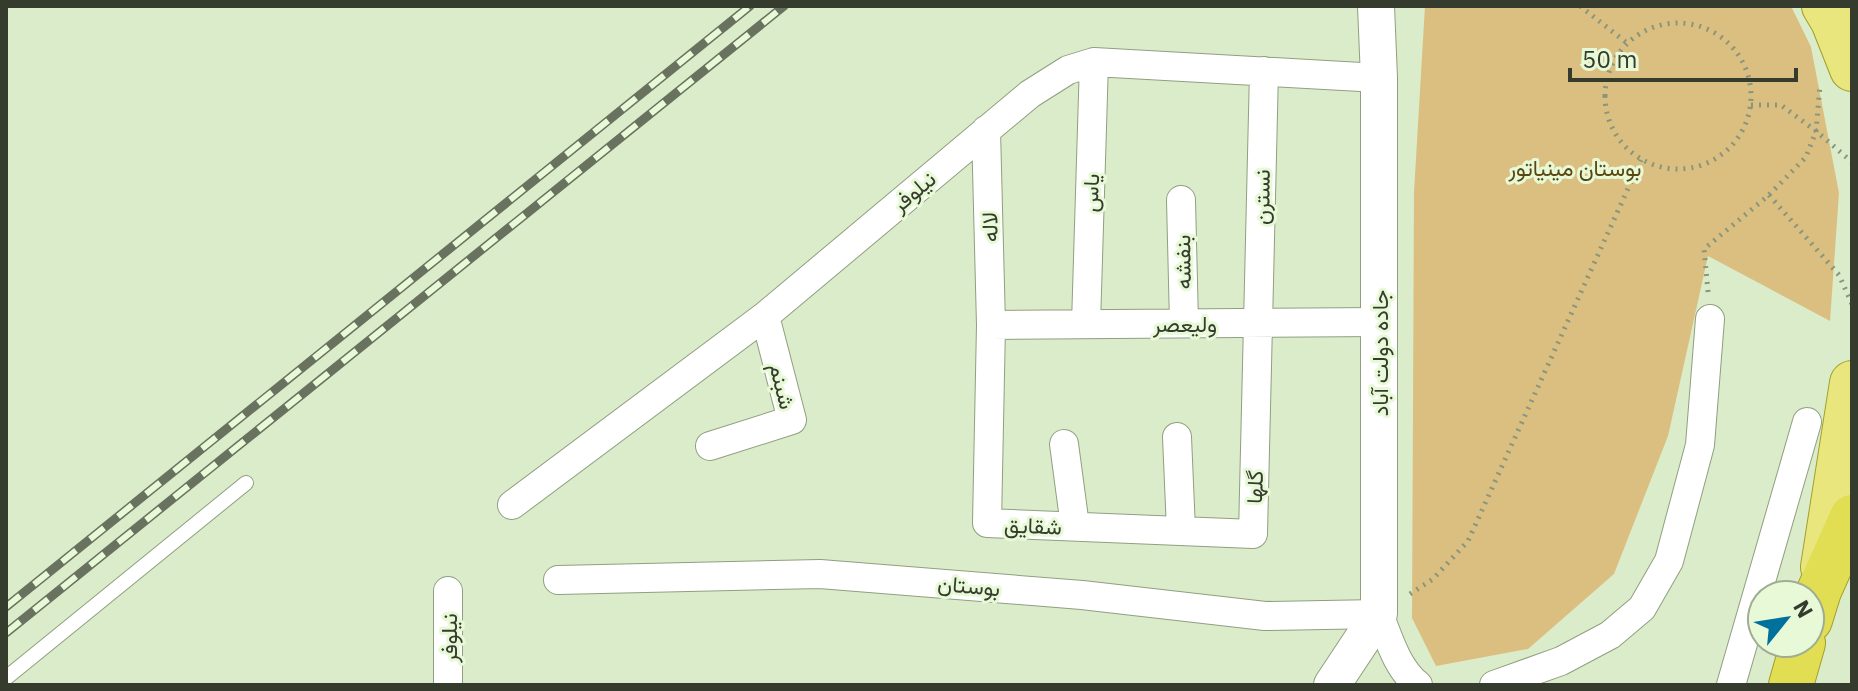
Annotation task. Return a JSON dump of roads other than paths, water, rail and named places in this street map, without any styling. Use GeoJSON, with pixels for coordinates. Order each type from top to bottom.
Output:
{"type":"FeatureCollection","features":[{"type":"Feature","properties":{"kind":"highway"},"geometry":{"type":"LineString","coordinates":[[1826,579],[1852,517]]}},
{"type":"Feature","properties":{"kind":"highway"},"geometry":{"type":"LineString","coordinates":[[1791,685],[1798,659]]}},
{"type":"Feature","properties":{"kind":"main road"},"geometry":{"type":"LineString","coordinates":[[1836,24],[1836,77]]}},
{"type":"Feature","properties":{"kind":"main road"},"geometry":{"type":"LineString","coordinates":[[1819,579],[1852,383]]}},
{"type":"Feature","properties":{"kind":"street","name":"جاده دولت آباد"},"geometry":{"type":"LineString","coordinates":[[1376,6],[1379,78],[1379,614]]}},
{"type":"Feature","properties":{"kind":"street","name":"نیلوفر"},"geometry":{"type":"LineString","coordinates":[[512,505],[765,316],[1030,94],[1068,70],[1094,62],[1379,78]]}},
{"type":"Feature","properties":{"kind":"street","name":"یاس"},"geometry":{"type":"LineString","coordinates":[[1086,324],[1094,62]]}},
{"type":"Feature","properties":{"kind":"street","name":"نسترن"},"geometry":{"type":"LineString","coordinates":[[1259,322],[1264,71]]}},
{"type":"Feature","properties":{"kind":"street","name":"لاله"},"geometry":{"type":"LineString","coordinates":[[986,130],[991,325]]}},
{"type":"Feature","properties":{"kind":"street","name":"بنفشه"},"geometry":{"type":"LineString","coordinates":[[1181,200],[1184,323]]}},
{"type":"Feature","properties":{"kind":"street","name":"شبنم"},"geometry":{"type":"LineString","coordinates":[[710,446],[792,420],[765,316]]}},
{"type":"Feature","properties":{"kind":"street"},"geometry":{"type":"LineString","coordinates":[[1494,685],[1561,661],[1610,635],[1642,608],[1669,561],[1700,445],[1710,319]]}},
{"type":"Feature","properties":{"kind":"street","name":"گلها"},"geometry":{"type":"LineString","coordinates":[[1181,530],[1253,534],[1259,322]]}},
{"type":"Feature","properties":{"kind":"street","name":"ولیعصر"},"geometry":{"type":"LineString","coordinates":[[991,325],[1379,322]]}},
{"type":"Feature","properties":{"kind":"street","name":"شقایق"},"geometry":{"type":"LineString","coordinates":[[991,325],[987,523],[1181,530]]}},
{"type":"Feature","properties":{"kind":"street"},"geometry":{"type":"LineString","coordinates":[[1731,685],[1807,422]]}},
{"type":"Feature","properties":{"kind":"street"},"geometry":{"type":"LineString","coordinates":[[1177,437],[1181,530]]}},
{"type":"Feature","properties":{"kind":"street"},"geometry":{"type":"LineString","coordinates":[[1064,444],[1075,526]]}},
{"type":"Feature","properties":{"kind":"street","name":"بوستان"},"geometry":{"type":"LineString","coordinates":[[558,580],[820,574],[1082,595],[1265,616],[1379,614]]}},
{"type":"Feature","properties":{"kind":"street","name":"نیلوفر"},"geometry":{"type":"LineString","coordinates":[[448,591],[448,685]]}},
{"type":"Feature","properties":{"kind":"street"},"geometry":{"type":"LineString","coordinates":[[1332,685],[1379,614]]}},
{"type":"Feature","properties":{"kind":"street"},"geometry":{"type":"LineString","coordinates":[[1379,614],[1396,655],[1409,677],[1418,685]]}},
{"type":"Feature","properties":{"kind":"lane"},"geometry":{"type":"LineString","coordinates":[[6,678],[246,483]]}},
{"type":"Feature","properties":{"kind":"railway"},"geometry":{"type":"LineString","coordinates":[[6,607],[750,6]]}},
{"type":"Feature","properties":{"kind":"railway"},"geometry":{"type":"LineString","coordinates":[[6,633],[784,6]]}},
{"type":"Feature","properties":{"kind":"park label","name":"بوستان مینیاتور"},"geometry":{"type":"Point","coordinates":[1575,167]}}]}
